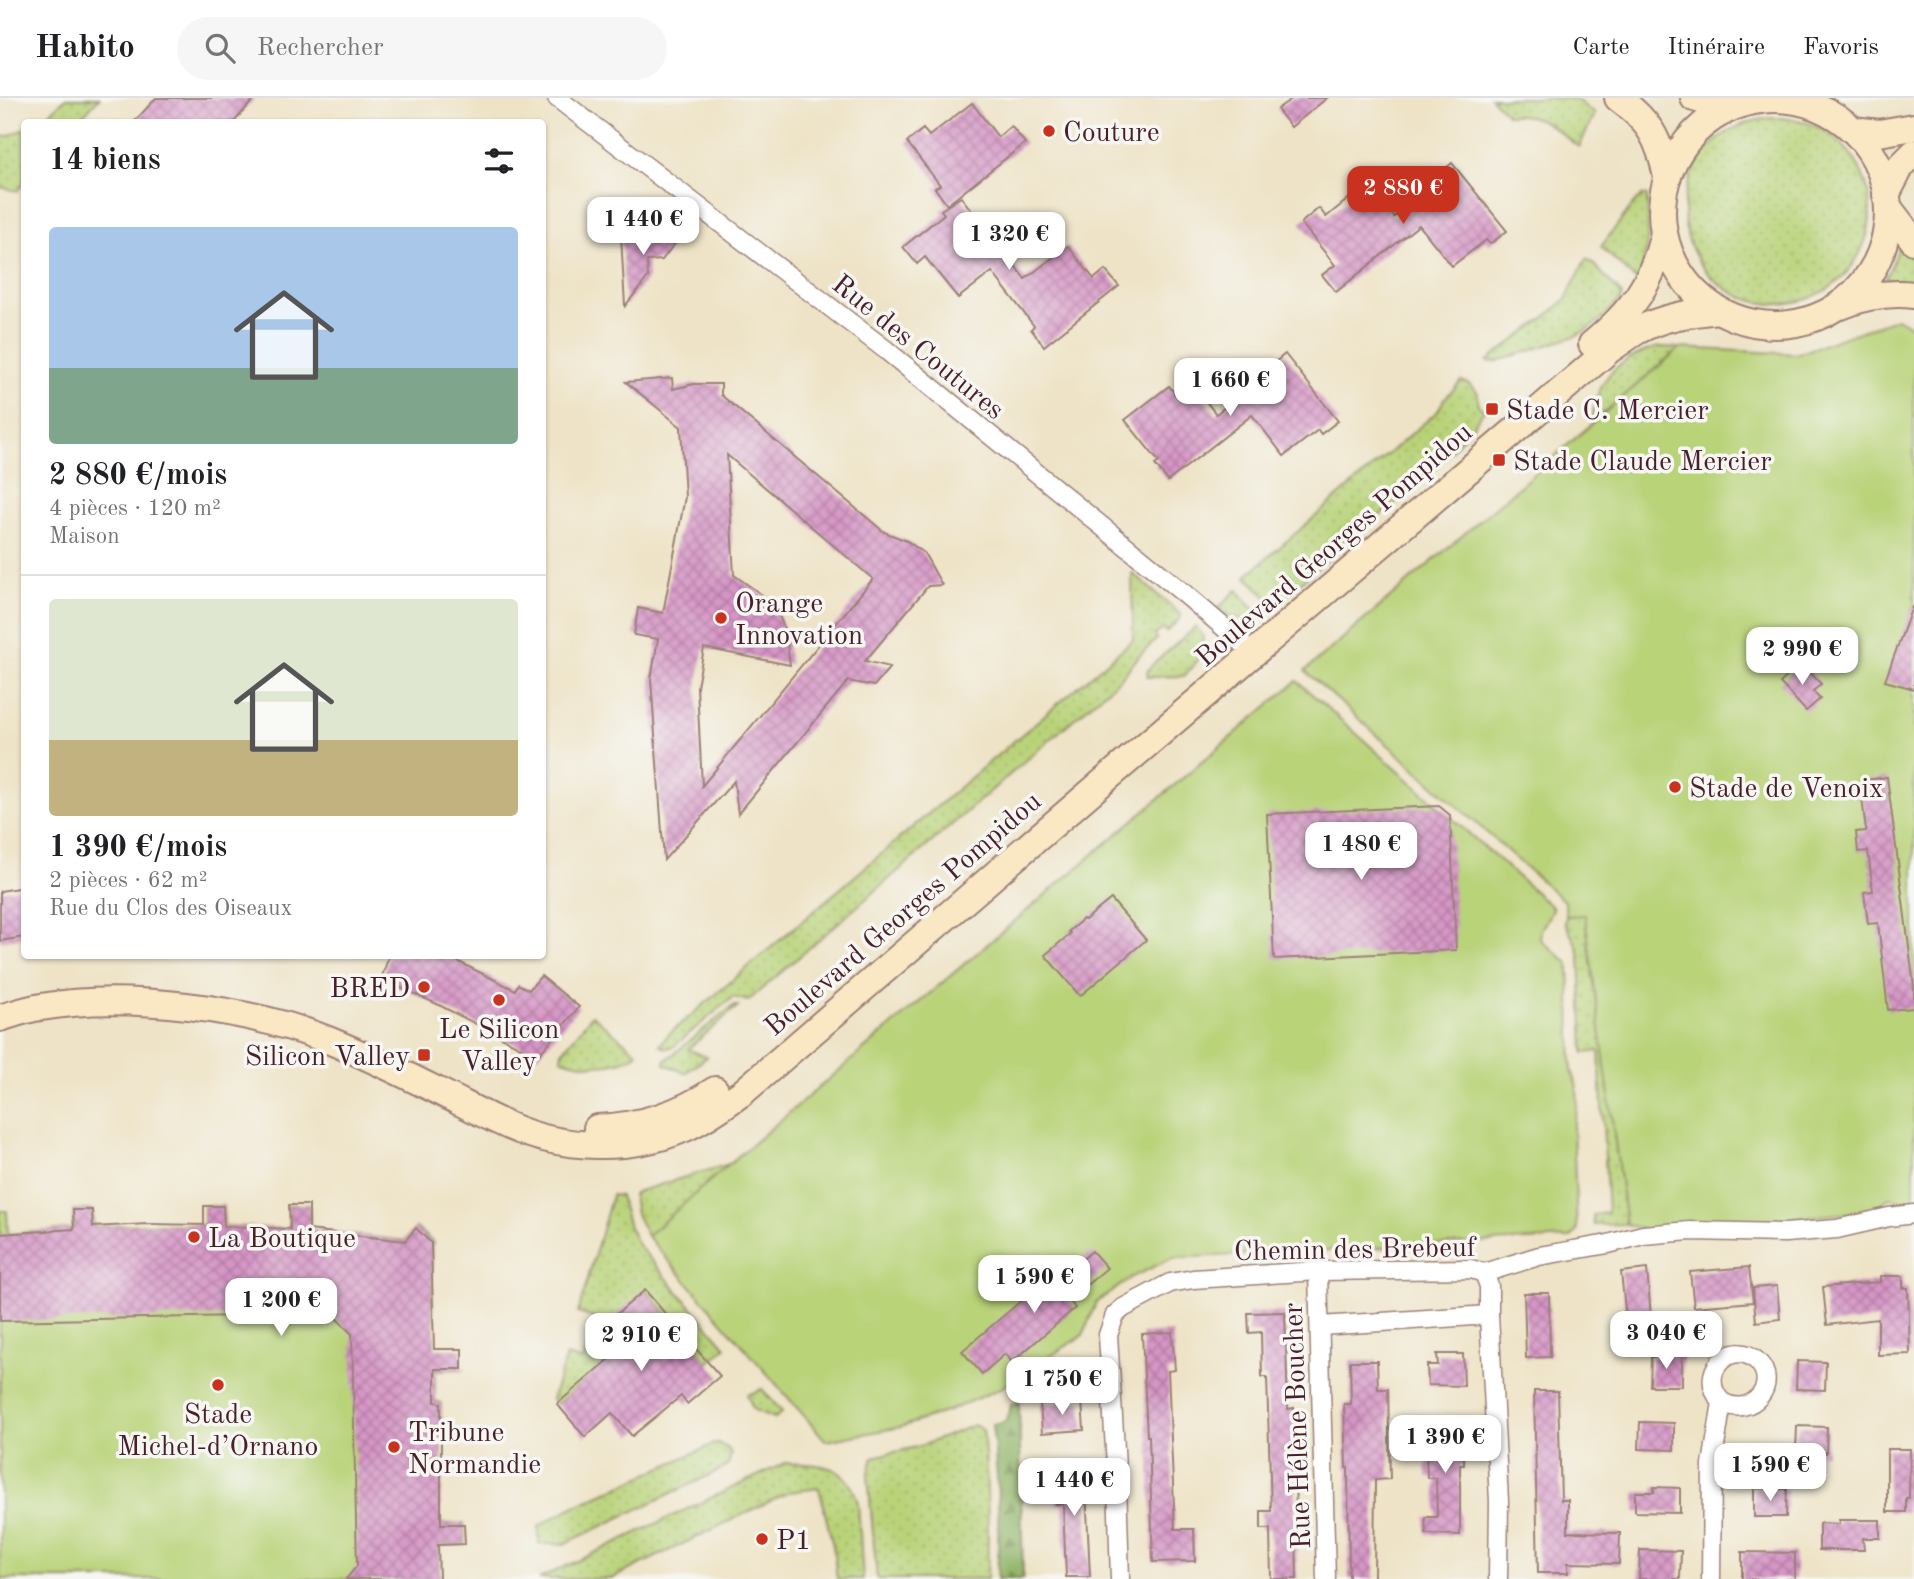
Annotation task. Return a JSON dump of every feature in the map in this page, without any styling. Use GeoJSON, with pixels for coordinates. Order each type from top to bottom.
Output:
{"type":"FeatureCollection","features":[{"type":"Feature","properties":{"kind":"street","name":"Rue des Coutures"},"geometry":{"type":"LineString","coordinates":[[557,98],[886,350],[1242,643]]}},
{"type":"Feature","properties":{"kind":"street"},"geometry":{"type":"LineString","coordinates":[[1618,98],[1637,112],[1655,137],[1663,155],[1667,177]]}},
{"type":"Feature","properties":{"kind":"street"},"geometry":{"type":"LineString","coordinates":[[1694,98],[1738,105]]}},
{"type":"Feature","properties":{"kind":"street"},"geometry":{"type":"LineString","coordinates":[[1827,312],[1857,289],[1880,255],[1887,201],[1875,160],[1853,130],[1828,112],[1800,102],[1767,99],[1722,111],[1697,129],[1685,143],[1667,177],[1663,200],[1664,233],[1668,251],[1675,267],[1693,289],[1718,310],[1750,322],[1771,324],[1806,321],[1864,297],[1898,293],[1914,295]]}},
{"type":"Feature","properties":{"kind":"street"},"geometry":{"type":"LineString","coordinates":[[1853,130],[1879,133],[1914,127]]}},
{"type":"Feature","properties":{"kind":"street"},"geometry":{"type":"LineString","coordinates":[[1887,201],[1901,166],[1914,153]]}},
{"type":"Feature","properties":{"kind":"street"},"geometry":{"type":"LineString","coordinates":[[1887,201],[1914,241]]}},
{"type":"Feature","properties":{"kind":"street","name":"Boulevard Georges Pompidou"},"geometry":{"type":"LineString","coordinates":[[0,1003],[37,993],[80,989],[177,991],[240,998],[290,1011],[355,1034],[517,1114],[559,1125],[617,1127],[651,1120],[694,1104],[731,1079],[1617,323],[1636,300],[1653,269],[1664,233]]}},
{"type":"Feature","properties":{"kind":"street","name":"Boulevard Georges Pompidou"},"geometry":{"type":"LineString","coordinates":[[0,1018],[41,1007],[102,1002],[202,1008],[279,1024],[328,1040],[511,1127],[556,1140],[595,1146],[629,1143],[685,1128],[743,1092],[1609,350],[1637,331],[1661,320],[1718,310]]}},
{"type":"Feature","properties":{"kind":"street","name":"Chemin des Brebeuf"},"geometry":{"type":"LineString","coordinates":[[1120,1579],[1108,1335],[1115,1315],[1123,1308],[1170,1283],[1318,1271],[1471,1269],[1484,1273],[1539,1256],[1643,1235],[1690,1231],[1785,1233],[1838,1229],[1914,1214]]}},
{"type":"Feature","properties":{"kind":"street","name":"Rue Hélène Boucher"},"geometry":{"type":"LineString","coordinates":[[1318,1271],[1326,1579]]}},
{"type":"Feature","properties":{"kind":"street"},"geometry":{"type":"LineString","coordinates":[[1484,1273],[1489,1286],[1499,1501],[1498,1579]]}},
{"type":"Feature","properties":{"kind":"street"},"geometry":{"type":"LineString","coordinates":[[1320,1326],[1489,1315]]}},
{"type":"Feature","properties":{"kind":"street"},"geometry":{"type":"LineString","coordinates":[[1711,1579],[1712,1465],[1722,1402]]}},
{"type":"Feature","properties":{"kind":"green space"},"geometry":{"type":"Polygon","coordinates":[[[66,98],[99,98],[80,119],[44,119],[66,98]]]}},
{"type":"Feature","properties":{"kind":"green space"},"geometry":{"type":"Polygon","coordinates":[[[1491,98],[1574,98],[1595,114],[1579,147],[1539,119],[1508,115],[1491,98]]]}},
{"type":"Feature","properties":{"kind":"green space"},"geometry":{"type":"Polygon","coordinates":[[[1777,118],[1813,125],[1829,133],[1843,145],[1855,159],[1863,175],[1870,211],[1863,247],[1855,263],[1843,277],[1829,289],[1813,297],[1777,304],[1741,297],[1725,289],[1711,277],[1699,263],[1691,247],[1684,211],[1691,175],[1699,159],[1711,145],[1725,133],[1741,125],[1777,118]]]}},
{"type":"Feature","properties":{"kind":"green space"},"geometry":{"type":"Polygon","coordinates":[[[21,130],[21,186],[17,191],[0,187],[0,137],[21,130]]]}},
{"type":"Feature","properties":{"kind":"green space"},"geometry":{"type":"Polygon","coordinates":[[[1643,195],[1647,196],[1648,230],[1639,283],[1601,247],[1643,195]]]}},
{"type":"Feature","properties":{"kind":"green space"},"geometry":{"type":"Polygon","coordinates":[[[1900,246],[1914,260],[1914,282],[1885,279],[1900,246]]]}},
{"type":"Feature","properties":{"kind":"green space"},"geometry":{"type":"Polygon","coordinates":[[[1586,259],[1592,262],[1622,295],[1611,310],[1594,325],[1575,336],[1495,362],[1487,361],[1566,299],[1586,259]]]}},
{"type":"Feature","properties":{"kind":"green space","name":"Stade de Venoix"},"geometry":{"type":"Polygon","coordinates":[[[1897,318],[1914,328],[1914,1207],[1890,1197],[1874,1211],[1647,1231],[1626,1224],[1585,915],[1566,916],[1565,902],[1305,671],[1680,348],[1798,354],[1897,318]]]}},
{"type":"Feature","properties":{"kind":"green space"},"geometry":{"type":"Polygon","coordinates":[[[1662,347],[1680,348],[1592,423],[1599,392],[1613,371],[1641,353],[1662,347]]]}},
{"type":"Feature","properties":{"kind":"green space"},"geometry":{"type":"Polygon","coordinates":[[[1462,381],[1478,393],[1478,405],[1484,410],[1472,427],[1435,469],[1274,605],[1246,576],[1438,411],[1444,399],[1462,381]]]}},
{"type":"Feature","properties":{"kind":"green space"},"geometry":{"type":"Polygon","coordinates":[[[1132,573],[1181,615],[1166,632],[1163,629],[1155,635],[1157,639],[1120,679],[748,1001],[733,997],[673,1047],[660,1045],[668,1035],[1133,640],[1132,573]]]}},
{"type":"Feature","properties":{"kind":"green space"},"geometry":{"type":"Polygon","coordinates":[[[1237,590],[1260,615],[1238,618],[1227,615],[1218,608],[1237,590]]]}},
{"type":"Feature","properties":{"kind":"green space"},"geometry":{"type":"Polygon","coordinates":[[[1196,627],[1203,636],[1202,648],[1199,658],[1189,671],[1184,676],[1148,677],[1147,672],[1152,665],[1196,627]]]}},
{"type":"Feature","properties":{"kind":"green space"},"geometry":{"type":"Polygon","coordinates":[[[1297,681],[1553,908],[1541,930],[1540,939],[1569,964],[1572,1071],[1577,1099],[1573,1127],[1577,1231],[1571,1238],[1172,1258],[1132,1277],[1096,1303],[1083,1335],[1001,1388],[948,1411],[901,1427],[826,1441],[647,1236],[1297,681]]]}},
{"type":"Feature","properties":{"kind":"green space"},"geometry":{"type":"Polygon","coordinates":[[[1585,914],[1626,1224],[1594,1225],[1593,1215],[1608,1213],[1599,1051],[1584,1053],[1580,956],[1565,923],[1566,916],[1585,914]]]}},
{"type":"Feature","properties":{"kind":"green space"},"geometry":{"type":"Polygon","coordinates":[[[733,1006],[738,1006],[688,1049],[707,1057],[685,1073],[665,1064],[665,1061],[733,1006]]]}},
{"type":"Feature","properties":{"kind":"green space"},"geometry":{"type":"Polygon","coordinates":[[[592,1015],[637,1052],[636,1055],[619,1062],[600,1065],[563,1059],[562,1052],[592,1015]]]}},
{"type":"Feature","properties":{"kind":"green space"},"geometry":{"type":"Polygon","coordinates":[[[729,1164],[647,1236],[636,1214],[633,1195],[636,1192],[729,1164]]]}},
{"type":"Feature","properties":{"kind":"green space"},"geometry":{"type":"Polygon","coordinates":[[[612,1195],[620,1196],[629,1227],[638,1245],[726,1347],[708,1363],[683,1334],[686,1331],[672,1316],[669,1318],[646,1290],[609,1323],[578,1313],[612,1195]]]}},
{"type":"Feature","properties":{"kind":"green space","name":"Stade Michel-d’Ornano"},"geometry":{"type":"Polygon","coordinates":[[[289,1205],[309,1205],[310,1230],[405,1241],[416,1228],[434,1243],[431,1247],[434,1349],[462,1369],[435,1370],[435,1401],[441,1403],[441,1492],[437,1492],[439,1524],[464,1524],[465,1544],[438,1545],[439,1579],[0,1579],[0,1211],[7,1211],[8,1234],[73,1229],[73,1210],[92,1210],[94,1227],[204,1225],[204,1206],[223,1206],[224,1226],[289,1229],[289,1205]]]}},
{"type":"Feature","properties":{"kind":"green space"},"geometry":{"type":"Polygon","coordinates":[[[591,1335],[612,1342],[620,1351],[557,1404],[552,1399],[566,1356],[583,1361],[591,1335]]]}},
{"type":"Feature","properties":{"kind":"green space"},"geometry":{"type":"Polygon","coordinates":[[[762,1389],[782,1412],[775,1418],[754,1410],[747,1395],[762,1389]]]}},
{"type":"Feature","properties":{"kind":"green space"},"geometry":{"type":"Polygon","coordinates":[[[1019,1402],[1023,1579],[997,1579],[998,1502],[992,1425],[1004,1422],[1011,1404],[1019,1402]]]}},
{"type":"Feature","properties":{"kind":"green space"},"geometry":{"type":"Polygon","coordinates":[[[974,1425],[983,1430],[985,1449],[988,1504],[987,1579],[877,1579],[868,1476],[873,1457],[921,1446],[974,1425]]]}},
{"type":"Feature","properties":{"kind":"green space"},"geometry":{"type":"Polygon","coordinates":[[[718,1444],[728,1448],[731,1454],[728,1465],[723,1469],[564,1544],[539,1544],[539,1526],[569,1509],[718,1444]]]}},
{"type":"Feature","properties":{"kind":"green space"},"geometry":{"type":"Polygon","coordinates":[[[785,1463],[831,1468],[847,1480],[858,1503],[863,1579],[837,1579],[833,1546],[819,1488],[789,1492],[611,1579],[539,1579],[785,1463]]]}},
{"type":"Feature","properties":{"kind":"building"},"geometry":{"type":"Polygon","coordinates":[[[156,98],[255,98],[237,119],[137,119],[156,98]]]}},
{"type":"Feature","properties":{"kind":"building"},"geometry":{"type":"Polygon","coordinates":[[[1293,98],[1327,98],[1291,127],[1277,109],[1293,98]]]}},
{"type":"Feature","properties":{"kind":"building"},"geometry":{"type":"Polygon","coordinates":[[[972,103],[998,137],[1011,126],[1025,143],[947,205],[935,188],[940,185],[907,142],[923,129],[929,136],[972,103]]]}},
{"type":"Feature","properties":{"kind":"building"},"geometry":{"type":"Polygon","coordinates":[[[1452,163],[1507,231],[1490,244],[1486,240],[1452,266],[1419,225],[1336,292],[1322,275],[1335,265],[1301,223],[1319,208],[1326,217],[1367,184],[1394,217],[1439,181],[1436,177],[1452,163]]]}},
{"type":"Feature","properties":{"kind":"building"},"geometry":{"type":"Polygon","coordinates":[[[961,197],[1025,279],[1068,246],[1094,279],[1105,270],[1119,286],[1044,346],[1031,329],[1034,326],[992,272],[958,298],[925,257],[917,264],[903,247],[944,214],[941,210],[961,197]]]}},
{"type":"Feature","properties":{"kind":"building"},"geometry":{"type":"Polygon","coordinates":[[[685,230],[662,260],[647,261],[648,277],[625,306],[621,236],[685,230]]]}},
{"type":"Feature","properties":{"kind":"building"},"geometry":{"type":"Polygon","coordinates":[[[1285,354],[1338,421],[1321,434],[1318,430],[1284,456],[1252,415],[1168,481],[1155,465],[1159,462],[1125,420],[1169,386],[1175,394],[1191,382],[1216,414],[1271,371],[1268,368],[1285,354]]]}},
{"type":"Feature","properties":{"kind":"building","name":"Orange Innovation"},"geometry":{"type":"Polygon","coordinates":[[[672,378],[673,389],[694,384],[721,384],[721,395],[884,532],[907,541],[924,553],[942,585],[928,586],[865,661],[890,667],[874,686],[848,681],[738,814],[734,781],[664,860],[651,679],[658,639],[634,635],[638,608],[663,613],[685,497],[681,427],[626,382],[672,378]],[[727,455],[734,575],[765,597],[777,611],[785,630],[790,665],[704,648],[697,687],[702,786],[873,579],[727,455]]]}},
{"type":"Feature","properties":{"kind":"building"},"geometry":{"type":"Polygon","coordinates":[[[1912,607],[1914,608],[1914,689],[1885,681],[1912,607]]]}},
{"type":"Feature","properties":{"kind":"building"},"geometry":{"type":"Polygon","coordinates":[[[1812,633],[1833,655],[1817,670],[1796,646],[1812,633]]]}},
{"type":"Feature","properties":{"kind":"building"},"geometry":{"type":"Polygon","coordinates":[[[1802,663],[1821,684],[1813,691],[1820,699],[1806,711],[1780,683],[1802,663]]]}},
{"type":"Feature","properties":{"kind":"building"},"geometry":{"type":"Polygon","coordinates":[[[1887,777],[1914,986],[1914,1008],[1888,1010],[1878,923],[1868,924],[1864,892],[1873,891],[1868,851],[1858,852],[1856,832],[1866,831],[1860,781],[1887,777]]]}},
{"type":"Feature","properties":{"kind":"building"},"geometry":{"type":"Polygon","coordinates":[[[1439,806],[1450,815],[1456,950],[1274,959],[1267,814],[1439,806]]]}},
{"type":"Feature","properties":{"kind":"building"},"geometry":{"type":"Polygon","coordinates":[[[21,888],[21,938],[0,941],[0,891],[21,888]]]}},
{"type":"Feature","properties":{"kind":"building"},"geometry":{"type":"Polygon","coordinates":[[[1111,899],[1146,940],[1080,996],[1045,955],[1083,919],[1111,899]]]}},
{"type":"Feature","properties":{"kind":"building","name":"Le Silicon Valley"},"geometry":{"type":"Polygon","coordinates":[[[388,959],[453,959],[515,990],[518,984],[529,990],[541,976],[579,1007],[538,1056],[437,1004],[381,979],[388,959]]]}},
{"type":"Feature","properties":{"kind":"building"},"geometry":{"type":"Polygon","coordinates":[[[289,1205],[309,1205],[309,1230],[405,1241],[416,1228],[431,1243],[434,1349],[462,1349],[462,1369],[435,1369],[435,1402],[441,1403],[441,1524],[464,1524],[465,1544],[438,1545],[439,1579],[346,1579],[357,1566],[352,1334],[332,1314],[0,1321],[0,1234],[74,1229],[73,1210],[92,1210],[93,1227],[204,1225],[204,1206],[223,1206],[224,1226],[290,1229],[289,1205]]]}},
{"type":"Feature","properties":{"kind":"building"},"geometry":{"type":"Polygon","coordinates":[[[1092,1251],[1107,1268],[1069,1300],[1075,1308],[1012,1362],[1005,1354],[982,1374],[962,1351],[1068,1261],[1073,1267],[1092,1251]]]}},
{"type":"Feature","properties":{"kind":"building"},"geometry":{"type":"Polygon","coordinates":[[[1749,1267],[1753,1302],[1694,1307],[1690,1272],[1749,1267]]]}},
{"type":"Feature","properties":{"kind":"building"},"geometry":{"type":"Polygon","coordinates":[[[1647,1269],[1651,1317],[1626,1319],[1621,1272],[1647,1269]]]}},
{"type":"Feature","properties":{"kind":"building"},"geometry":{"type":"Polygon","coordinates":[[[1880,1276],[1903,1276],[1903,1288],[1908,1288],[1910,1354],[1878,1355],[1878,1319],[1827,1325],[1823,1287],[1880,1282],[1880,1276]]]}},
{"type":"Feature","properties":{"kind":"building"},"geometry":{"type":"Polygon","coordinates":[[[1777,1286],[1780,1319],[1756,1322],[1753,1288],[1777,1286]]]}},
{"type":"Feature","properties":{"kind":"building"},"geometry":{"type":"Polygon","coordinates":[[[645,1290],[669,1318],[672,1315],[686,1332],[683,1334],[720,1376],[687,1404],[681,1396],[632,1436],[612,1413],[585,1437],[557,1404],[632,1340],[612,1318],[645,1290]]]}},
{"type":"Feature","properties":{"kind":"building"},"geometry":{"type":"Polygon","coordinates":[[[1524,1293],[1549,1293],[1550,1357],[1526,1358],[1524,1293]]]}},
{"type":"Feature","properties":{"kind":"building"},"geometry":{"type":"Polygon","coordinates":[[[1285,1312],[1288,1409],[1294,1408],[1297,1579],[1271,1579],[1270,1529],[1261,1529],[1261,1511],[1271,1511],[1267,1377],[1262,1377],[1261,1332],[1249,1333],[1248,1313],[1285,1312]]]}},
{"type":"Feature","properties":{"kind":"building"},"geometry":{"type":"Polygon","coordinates":[[[1172,1332],[1175,1370],[1168,1371],[1175,1529],[1194,1529],[1195,1561],[1153,1562],[1142,1334],[1172,1332]]]}},
{"type":"Feature","properties":{"kind":"building"},"geometry":{"type":"Polygon","coordinates":[[[1437,1354],[1463,1354],[1464,1386],[1428,1385],[1427,1365],[1438,1365],[1437,1354]]]}},
{"type":"Feature","properties":{"kind":"building"},"geometry":{"type":"Polygon","coordinates":[[[1682,1356],[1682,1386],[1650,1386],[1651,1357],[1682,1356]]]}},
{"type":"Feature","properties":{"kind":"building"},"geometry":{"type":"Polygon","coordinates":[[[1350,1361],[1377,1361],[1378,1389],[1388,1389],[1390,1479],[1375,1480],[1374,1579],[1349,1579],[1348,1468],[1344,1404],[1351,1404],[1350,1361]]]}},
{"type":"Feature","properties":{"kind":"building"},"geometry":{"type":"Polygon","coordinates":[[[1797,1361],[1826,1362],[1825,1390],[1796,1389],[1797,1361]]]}},
{"type":"Feature","properties":{"kind":"building"},"geometry":{"type":"Polygon","coordinates":[[[1534,1391],[1558,1391],[1561,1500],[1568,1500],[1568,1532],[1620,1533],[1619,1564],[1568,1563],[1568,1573],[1538,1573],[1534,1391]]]}},
{"type":"Feature","properties":{"kind":"building"},"geometry":{"type":"Polygon","coordinates":[[[1082,1401],[1084,1430],[1042,1433],[1040,1404],[1082,1401]]]}},
{"type":"Feature","properties":{"kind":"building"},"geometry":{"type":"Polygon","coordinates":[[[1464,1421],[1464,1465],[1460,1465],[1460,1535],[1426,1534],[1425,1517],[1437,1517],[1436,1478],[1427,1478],[1425,1424],[1464,1421]]]}},
{"type":"Feature","properties":{"kind":"building"},"geometry":{"type":"Polygon","coordinates":[[[1640,1422],[1674,1423],[1674,1450],[1639,1449],[1640,1422]]]}},
{"type":"Feature","properties":{"kind":"building"},"geometry":{"type":"Polygon","coordinates":[[[1797,1426],[1827,1427],[1826,1453],[1796,1452],[1797,1426]]]}},
{"type":"Feature","properties":{"kind":"building"},"geometry":{"type":"Polygon","coordinates":[[[1887,1449],[1910,1449],[1909,1498],[1906,1498],[1906,1512],[1887,1512],[1887,1449]]]}},
{"type":"Feature","properties":{"kind":"building"},"geometry":{"type":"Polygon","coordinates":[[[1085,1465],[1090,1577],[1066,1577],[1063,1504],[1056,1504],[1054,1467],[1085,1465]]]}},
{"type":"Feature","properties":{"kind":"building"},"geometry":{"type":"Polygon","coordinates":[[[1654,1487],[1680,1488],[1680,1513],[1635,1512],[1635,1492],[1654,1492],[1654,1487]]]}},
{"type":"Feature","properties":{"kind":"building"},"geometry":{"type":"Polygon","coordinates":[[[1754,1488],[1787,1489],[1786,1517],[1754,1517],[1754,1488]]]}},
{"type":"Feature","properties":{"kind":"building"},"geometry":{"type":"Polygon","coordinates":[[[1839,1520],[1880,1520],[1880,1538],[1863,1538],[1864,1550],[1819,1550],[1819,1523],[1839,1524],[1839,1520]]]}},
{"type":"Feature","properties":{"kind":"building"},"geometry":{"type":"Polygon","coordinates":[[[1640,1550],[1681,1551],[1680,1579],[1639,1579],[1640,1550]]]}},
{"type":"Feature","properties":{"kind":"building"},"geometry":{"type":"Polygon","coordinates":[[[1742,1552],[1795,1553],[1795,1579],[1742,1579],[1742,1552]]]}},
{"type":"Feature","properties":{"kind":"place","name":"Couture"},"geometry":{"type":"Point","coordinates":[1049,131]}},
{"type":"Feature","properties":{"kind":"place","name":"Stade C. Mercier"},"geometry":{"type":"Point","coordinates":[1492,409]}},
{"type":"Feature","properties":{"kind":"place","name":"Stade Claude Mercier"},"geometry":{"type":"Point","coordinates":[1499,460]}},
{"type":"Feature","properties":{"kind":"place","name":"Orange Innovation"},"geometry":{"type":"Point","coordinates":[721,618]}},
{"type":"Feature","properties":{"kind":"place","name":"Stade de Venoix"},"geometry":{"type":"Point","coordinates":[1675,787]}},
{"type":"Feature","properties":{"kind":"place","name":"BRED"},"geometry":{"type":"Point","coordinates":[424,987]}},
{"type":"Feature","properties":{"kind":"place","name":"Le Silicon Valley"},"geometry":{"type":"Point","coordinates":[499,1000]}},
{"type":"Feature","properties":{"kind":"place","name":"Silicon Valley"},"geometry":{"type":"Point","coordinates":[424,1055]}},
{"type":"Feature","properties":{"kind":"place","name":"La Boutique"},"geometry":{"type":"Point","coordinates":[194,1237]}},
{"type":"Feature","properties":{"kind":"place","name":"Stade Michel-d’Ornano"},"geometry":{"type":"Point","coordinates":[218,1385]}},
{"type":"Feature","properties":{"kind":"place","name":"Tribune Normandie"},"geometry":{"type":"Point","coordinates":[394,1447]}},
{"type":"Feature","properties":{"kind":"place","name":"P1"},"geometry":{"type":"Point","coordinates":[762,1539]}}]}
